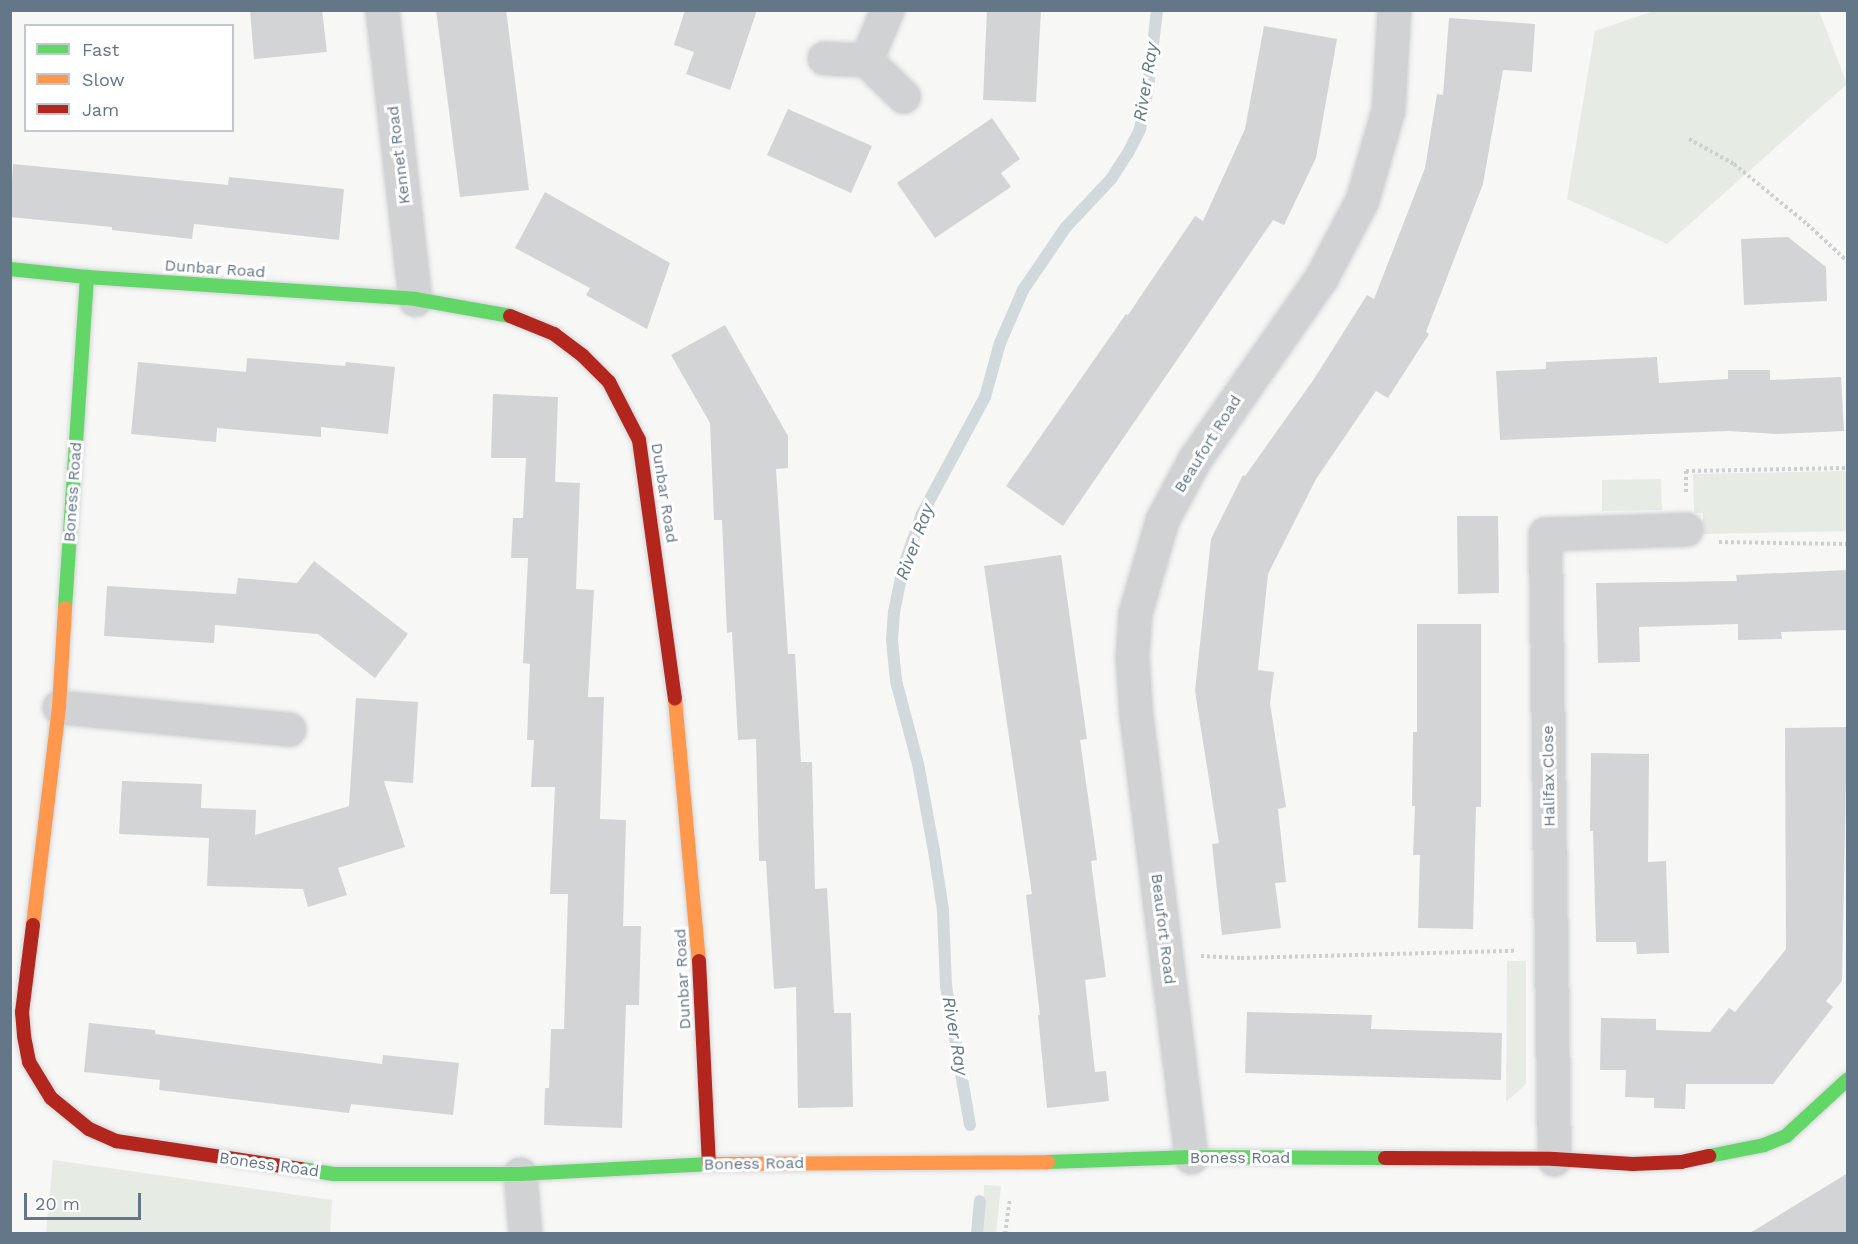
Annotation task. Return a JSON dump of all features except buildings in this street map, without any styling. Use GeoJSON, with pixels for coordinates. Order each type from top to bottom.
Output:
{"type":"FeatureCollection","features":[{"type":"Feature","properties":{"kind":"street","name":"Kennet Road"},"geometry":{"type":"LineString","coordinates":[[382,10],[415,298]]}},
{"type":"Feature","properties":{"kind":"street"},"geometry":{"type":"LineString","coordinates":[[866,60],[887,10]]}},
{"type":"Feature","properties":{"kind":"street","name":"Beaufort Road"},"geometry":{"type":"LineString","coordinates":[[1191,1157],[1136,718],[1132,657],[1135,613],[1162,520],[1194,460],[1321,278],[1362,200],[1388,110],[1394,10]]}},
{"type":"Feature","properties":{"kind":"street"},"geometry":{"type":"LineString","coordinates":[[824,58],[866,60],[903,96]]}},
{"type":"Feature","properties":{"kind":"street","name":"Dunbar Road"},"geometry":{"type":"LineString","coordinates":[[10,269],[87,278],[415,298],[520,318],[554,334],[583,356],[609,382],[639,440],[657,556],[687,799],[709,1164]]}},
{"type":"Feature","properties":{"kind":"street","name":"Boness Road"},"geometry":{"type":"LineString","coordinates":[[87,278],[59,707],[22,1011],[24,1036],[30,1062],[51,1098],[89,1129],[116,1141],[145,1147],[334,1174],[520,1174],[709,1164],[964,1163],[1191,1157],[1554,1159],[1634,1164],[1681,1162],[1764,1145],[1786,1136],[1803,1123],[1848,1079]]}},
{"type":"Feature","properties":{"kind":"street","name":"Halifax Close"},"geometry":{"type":"LineString","coordinates":[[1554,1159],[1545,534],[1686,529]]}},
{"type":"Feature","properties":{"kind":"street"},"geometry":{"type":"LineString","coordinates":[[59,707],[289,729]]}},
{"type":"Feature","properties":{"kind":"street"},"geometry":{"type":"LineString","coordinates":[[520,1174],[525,1233]]}},
{"type":"Feature","properties":{"kind":"path"},"geometry":{"type":"LineString","coordinates":[[1689,139],[1734,164],[1807,224],[1848,262]]}},
{"type":"Feature","properties":{"kind":"path"},"geometry":{"type":"LineString","coordinates":[[1848,468],[1686,471],[1686,529],[1707,542],[1848,544]]}},
{"type":"Feature","properties":{"kind":"path"},"geometry":{"type":"LineString","coordinates":[[1166,955],[1241,958],[1551,950]]}},
{"type":"Feature","properties":{"kind":"shaded area"},"geometry":{"type":"Polygon","coordinates":[[[1654,11],[1819,11],[1847,84],[1667,244],[1567,199],[1595,31],[1654,11]]]}},
{"type":"Feature","properties":{"kind":"shaded area"},"geometry":{"type":"Polygon","coordinates":[[[1847,471],[1847,531],[1703,534],[1703,513],[1694,513],[1693,474],[1847,471]]]}},
{"type":"Feature","properties":{"kind":"shaded area"},"geometry":{"type":"Polygon","coordinates":[[[1661,479],[1662,510],[1602,511],[1602,480],[1661,479]]]}},
{"type":"Feature","properties":{"kind":"shaded area"},"geometry":{"type":"Polygon","coordinates":[[[1507,961],[1526,961],[1526,1084],[1506,1102],[1507,961]]]}},
{"type":"Feature","properties":{"kind":"shaded area"},"geometry":{"type":"Polygon","coordinates":[[[53,1160],[332,1200],[330,1233],[46,1233],[53,1160]]]}},
{"type":"Feature","properties":{"kind":"shaded area"},"geometry":{"type":"Polygon","coordinates":[[[984,1185],[1001,1186],[996,1233],[983,1233],[984,1185]]]}},
{"type":"Feature","properties":{"kind":"waterway","name":"River Ray"},"geometry":{"type":"LineString","coordinates":[[970,1125],[946,986],[943,910],[934,851],[918,764],[896,681],[892,640],[894,612],[903,568],[922,514],[985,397],[1000,343],[1023,290],[1066,227],[1111,179],[1140,129],[1148,88],[1157,10]]}},
{"type":"Feature","properties":{"kind":"waterway","name":"River Ray"},"geometry":{"type":"LineString","coordinates":[[977,1234],[980,1201]]}},
{"type":"Feature","properties":{"kind":"traffic: fast"},"geometry":{"type":"LineString","coordinates":[[10,269],[87,277],[415,299],[510,316]]}},
{"type":"Feature","properties":{"kind":"traffic: fast"},"geometry":{"type":"LineString","coordinates":[[65,608],[87,277]]}},
{"type":"Feature","properties":{"kind":"traffic: fast"},"geometry":{"type":"LineString","coordinates":[[1709,1156],[1764,1145],[1786,1136],[1848,1079]]}},
{"type":"Feature","properties":{"kind":"traffic: fast"},"geometry":{"type":"LineString","coordinates":[[1048,1162],[1191,1157],[1385,1158]]}},
{"type":"Feature","properties":{"kind":"traffic: fast"},"geometry":{"type":"LineString","coordinates":[[302,1169],[334,1174],[520,1174],[711,1164]]}},
{"type":"Feature","properties":{"kind":"traffic: slow"},"geometry":{"type":"LineString","coordinates":[[33,925],[59,707],[65,608]]}},
{"type":"Feature","properties":{"kind":"traffic: slow"},"geometry":{"type":"LineString","coordinates":[[675,699],[699,961]]}},
{"type":"Feature","properties":{"kind":"traffic: slow"},"geometry":{"type":"LineString","coordinates":[[711,1164],[1048,1162]]}},
{"type":"Feature","properties":{"kind":"traffic: jam"},"geometry":{"type":"LineString","coordinates":[[510,316],[554,334],[583,356],[609,382],[639,440],[675,699]]}},
{"type":"Feature","properties":{"kind":"traffic: jam"},"geometry":{"type":"LineString","coordinates":[[33,925],[22,1012],[24,1036],[29,1062],[51,1098],[89,1129],[116,1141],[302,1169]]}},
{"type":"Feature","properties":{"kind":"traffic: jam"},"geometry":{"type":"LineString","coordinates":[[699,961],[709,1164]]}},
{"type":"Feature","properties":{"kind":"traffic: jam"},"geometry":{"type":"LineString","coordinates":[[1385,1158],[1554,1159],[1633,1164],[1681,1162],[1709,1156]]}}]}
